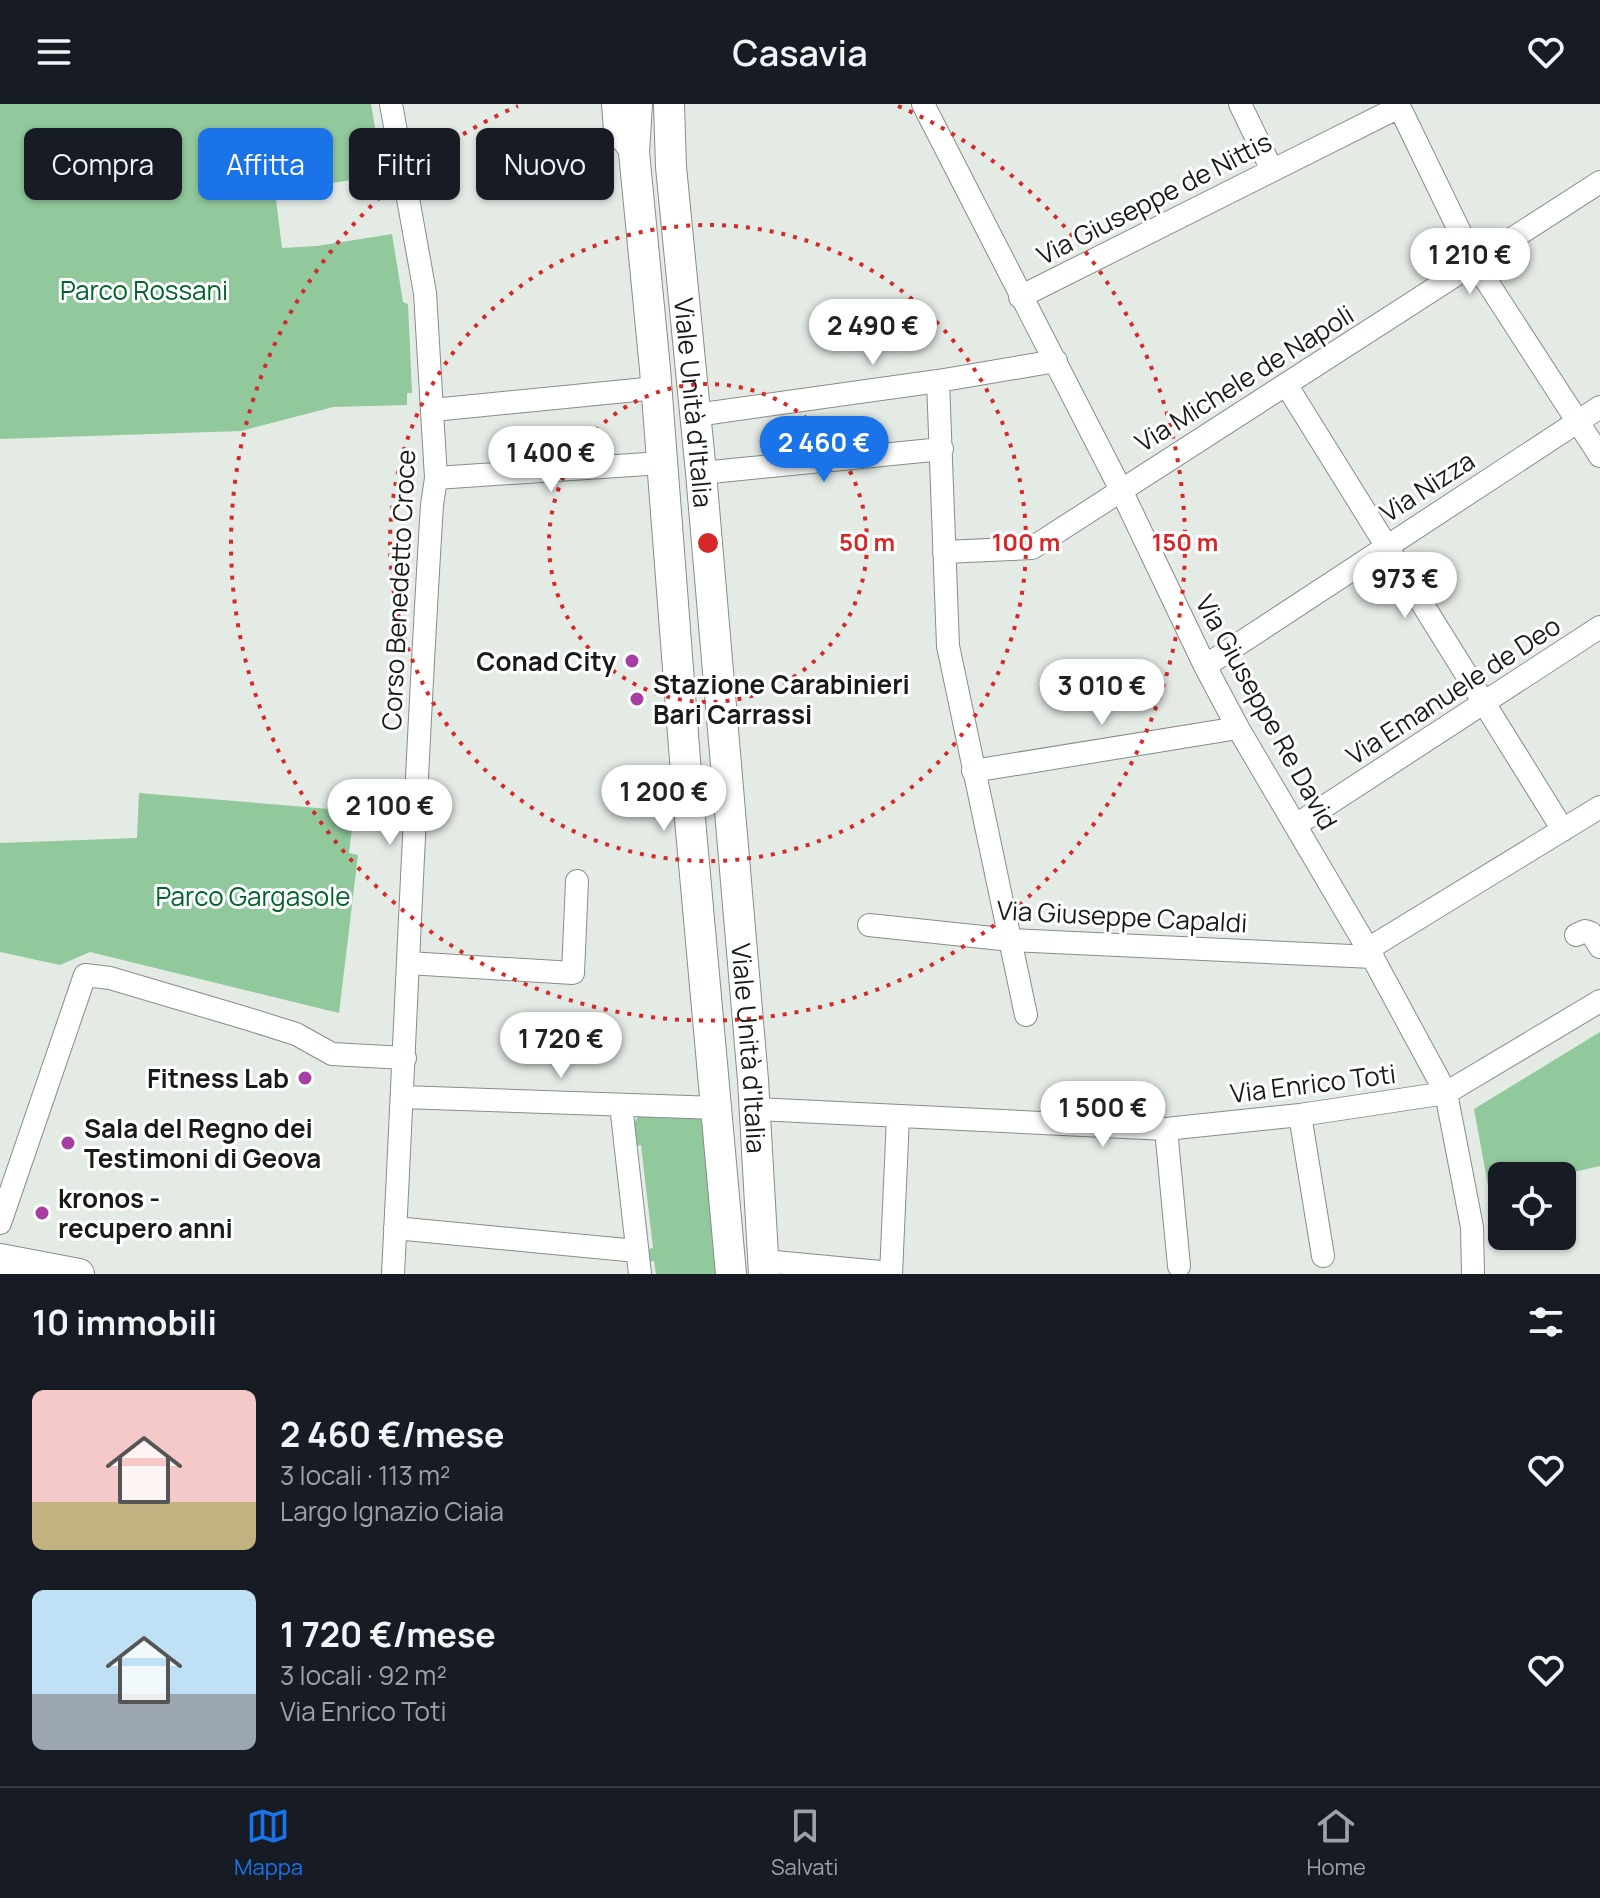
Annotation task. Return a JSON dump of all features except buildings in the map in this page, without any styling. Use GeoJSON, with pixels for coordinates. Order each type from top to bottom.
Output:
{"type":"FeatureCollection","features":[{"type":"Feature","properties":{"kind":"main road","name":"Viale Unità d'Italia"},"geometry":{"type":"LineString","coordinates":[[637,104],[634,152],[731,1274]]}},
{"type":"Feature","properties":{"kind":"main road","name":"Viale Unità d'Italia"},"geometry":{"type":"LineString","coordinates":[[669,104],[671,167],[715,627],[755,1109],[764,1268]]}},
{"type":"Feature","properties":{"kind":"main road"},"geometry":{"type":"LineString","coordinates":[[675,630],[692,624],[715,627]]}},
{"type":"Feature","properties":{"kind":"main road"},"geometry":{"type":"LineString","coordinates":[[699,929],[720,934],[740,926]]}},
{"type":"Feature","properties":{"kind":"main road"},"geometry":{"type":"LineString","coordinates":[[0,1259],[79,1274]]}},
{"type":"Feature","properties":{"kind":"street","name":"Corso Benedetto Croce"},"geometry":{"type":"LineString","coordinates":[[391,104],[425,293],[436,478],[421,675],[393,1274]]}},
{"type":"Feature","properties":{"kind":"street","name":"Viale Unità d'Italia"},"geometry":{"type":"LineString","coordinates":[[615,104],[617,130],[634,152]]}},
{"type":"Feature","properties":{"kind":"street","name":"Via Giuseppe Re David"},"geometry":{"type":"LineString","coordinates":[[923,104],[1121,490],[1205,666],[1370,953],[1446,1093],[1472,1227],[1473,1274]]}},
{"type":"Feature","properties":{"kind":"street"},"geometry":{"type":"LineString","coordinates":[[1240,104],[1272,170]]}},
{"type":"Feature","properties":{"kind":"street"},"geometry":{"type":"LineString","coordinates":[[1398,106],[1475,263],[1600,456]]}},
{"type":"Feature","properties":{"kind":"street","name":"Via Giuseppe de Nittis"},"geometry":{"type":"LineString","coordinates":[[1020,297],[1398,106]]}},
{"type":"Feature","properties":{"kind":"street","name":"Via Michele de Napoli"},"geometry":{"type":"LineString","coordinates":[[944,552],[1032,548],[1600,182]]}},
{"type":"Feature","properties":{"kind":"street"},"geometry":{"type":"LineString","coordinates":[[696,415],[1056,361]]}},
{"type":"Feature","properties":{"kind":"street"},"geometry":{"type":"LineString","coordinates":[[938,381],[948,646],[1026,1015]]}},
{"type":"Feature","properties":{"kind":"street"},"geometry":{"type":"LineString","coordinates":[[1287,386],[1563,830]]}},
{"type":"Feature","properties":{"kind":"street"},"geometry":{"type":"LineString","coordinates":[[434,415],[656,388]]}},
{"type":"Feature","properties":{"kind":"street","name":"Via Nizza"},"geometry":{"type":"LineString","coordinates":[[1205,666],[1600,407]]}},
{"type":"Feature","properties":{"kind":"street"},"geometry":{"type":"LineString","coordinates":[[701,473],[942,449]]}},
{"type":"Feature","properties":{"kind":"street"},"geometry":{"type":"LineString","coordinates":[[436,478],[662,463]]}},
{"type":"Feature","properties":{"kind":"street","name":"Via Emanuele de Deo"},"geometry":{"type":"LineString","coordinates":[[1296,825],[1600,627]]}},
{"type":"Feature","properties":{"kind":"street"},"geometry":{"type":"LineString","coordinates":[[973,771],[1238,728]]}},
{"type":"Feature","properties":{"kind":"street"},"geometry":{"type":"LineString","coordinates":[[1370,953],[1600,807]]}},
{"type":"Feature","properties":{"kind":"street"},"geometry":{"type":"LineString","coordinates":[[408,963],[573,973],[577,881]]}},
{"type":"Feature","properties":{"kind":"street","name":"Via Giuseppe Capaldi"},"geometry":{"type":"LineString","coordinates":[[869,925],[1011,940],[1370,953]]}},
{"type":"Feature","properties":{"kind":"street"},"geometry":{"type":"LineString","coordinates":[[1576,935],[1585,931],[1591,933],[1600,947]]}},
{"type":"Feature","properties":{"kind":"street"},"geometry":{"type":"LineString","coordinates":[[0,1223],[85,975],[110,978],[296,1034],[332,1054],[405,1058]]}},
{"type":"Feature","properties":{"kind":"street"},"geometry":{"type":"LineString","coordinates":[[1446,1093],[1600,1001]]}},
{"type":"Feature","properties":{"kind":"street","name":"Via Enrico Toti"},"geometry":{"type":"LineString","coordinates":[[755,1109],[1166,1129],[1300,1115],[1446,1093]]}},
{"type":"Feature","properties":{"kind":"street"},"geometry":{"type":"LineString","coordinates":[[403,1097],[717,1108]]}},
{"type":"Feature","properties":{"kind":"street"},"geometry":{"type":"LineString","coordinates":[[621,1105],[640,1274]]}},
{"type":"Feature","properties":{"kind":"street"},"geometry":{"type":"LineString","coordinates":[[1300,1115],[1323,1256]]}},
{"type":"Feature","properties":{"kind":"street"},"geometry":{"type":"LineString","coordinates":[[764,1268],[891,1274],[898,1117]]}},
{"type":"Feature","properties":{"kind":"street"},"geometry":{"type":"LineString","coordinates":[[1166,1129],[1179,1266]]}},
{"type":"Feature","properties":{"kind":"street"},"geometry":{"type":"LineString","coordinates":[[395,1228],[637,1251]]}},
{"type":"Feature","properties":{"kind":"green space","name":"Parco Rossani"},"geometry":{"type":"Polygon","coordinates":[[[0,104],[371,104],[375,128],[349,128],[349,180],[333,183],[333,128],[198,128],[198,200],[276,200],[282,248],[317,246],[392,234],[403,302],[408,304],[412,393],[407,393],[407,405],[333,407],[241,431],[0,439],[0,104]]]}},
{"type":"Feature","properties":{"kind":"green space","name":"Parco Gargasole"},"geometry":{"type":"Polygon","coordinates":[[[139,793],[354,811],[349,853],[358,855],[339,1013],[90,952],[60,965],[0,952],[0,843],[137,838],[139,793]]]}},
{"type":"Feature","properties":{"kind":"green space"},"geometry":{"type":"Polygon","coordinates":[[[1600,1032],[1600,1166],[1576,1171],[1576,1162],[1488,1162],[1488,1186],[1474,1109],[1600,1032]]]}},
{"type":"Feature","properties":{"kind":"green space"},"geometry":{"type":"Polygon","coordinates":[[[638,1116],[701,1117],[704,1120],[719,1274],[656,1274],[654,1261],[647,1262],[646,1250],[653,1248],[641,1145],[635,1146],[633,1125],[638,1116]]]}},
{"type":"Feature","properties":{"kind":"place","name":"Conad City"},"geometry":{"type":"Point","coordinates":[632,661]}},
{"type":"Feature","properties":{"kind":"place","name":"Stazione Carabinieri Bari Carrassi"},"geometry":{"type":"Point","coordinates":[637,699]}},
{"type":"Feature","properties":{"kind":"place","name":"Fitness Lab"},"geometry":{"type":"Point","coordinates":[305,1078]}},
{"type":"Feature","properties":{"kind":"place","name":"Sala del Regno dei Testimoni di Geova"},"geometry":{"type":"Point","coordinates":[68,1143]}},
{"type":"Feature","properties":{"kind":"place","name":"kronos - recupero anni"},"geometry":{"type":"Point","coordinates":[42,1213]}}]}
